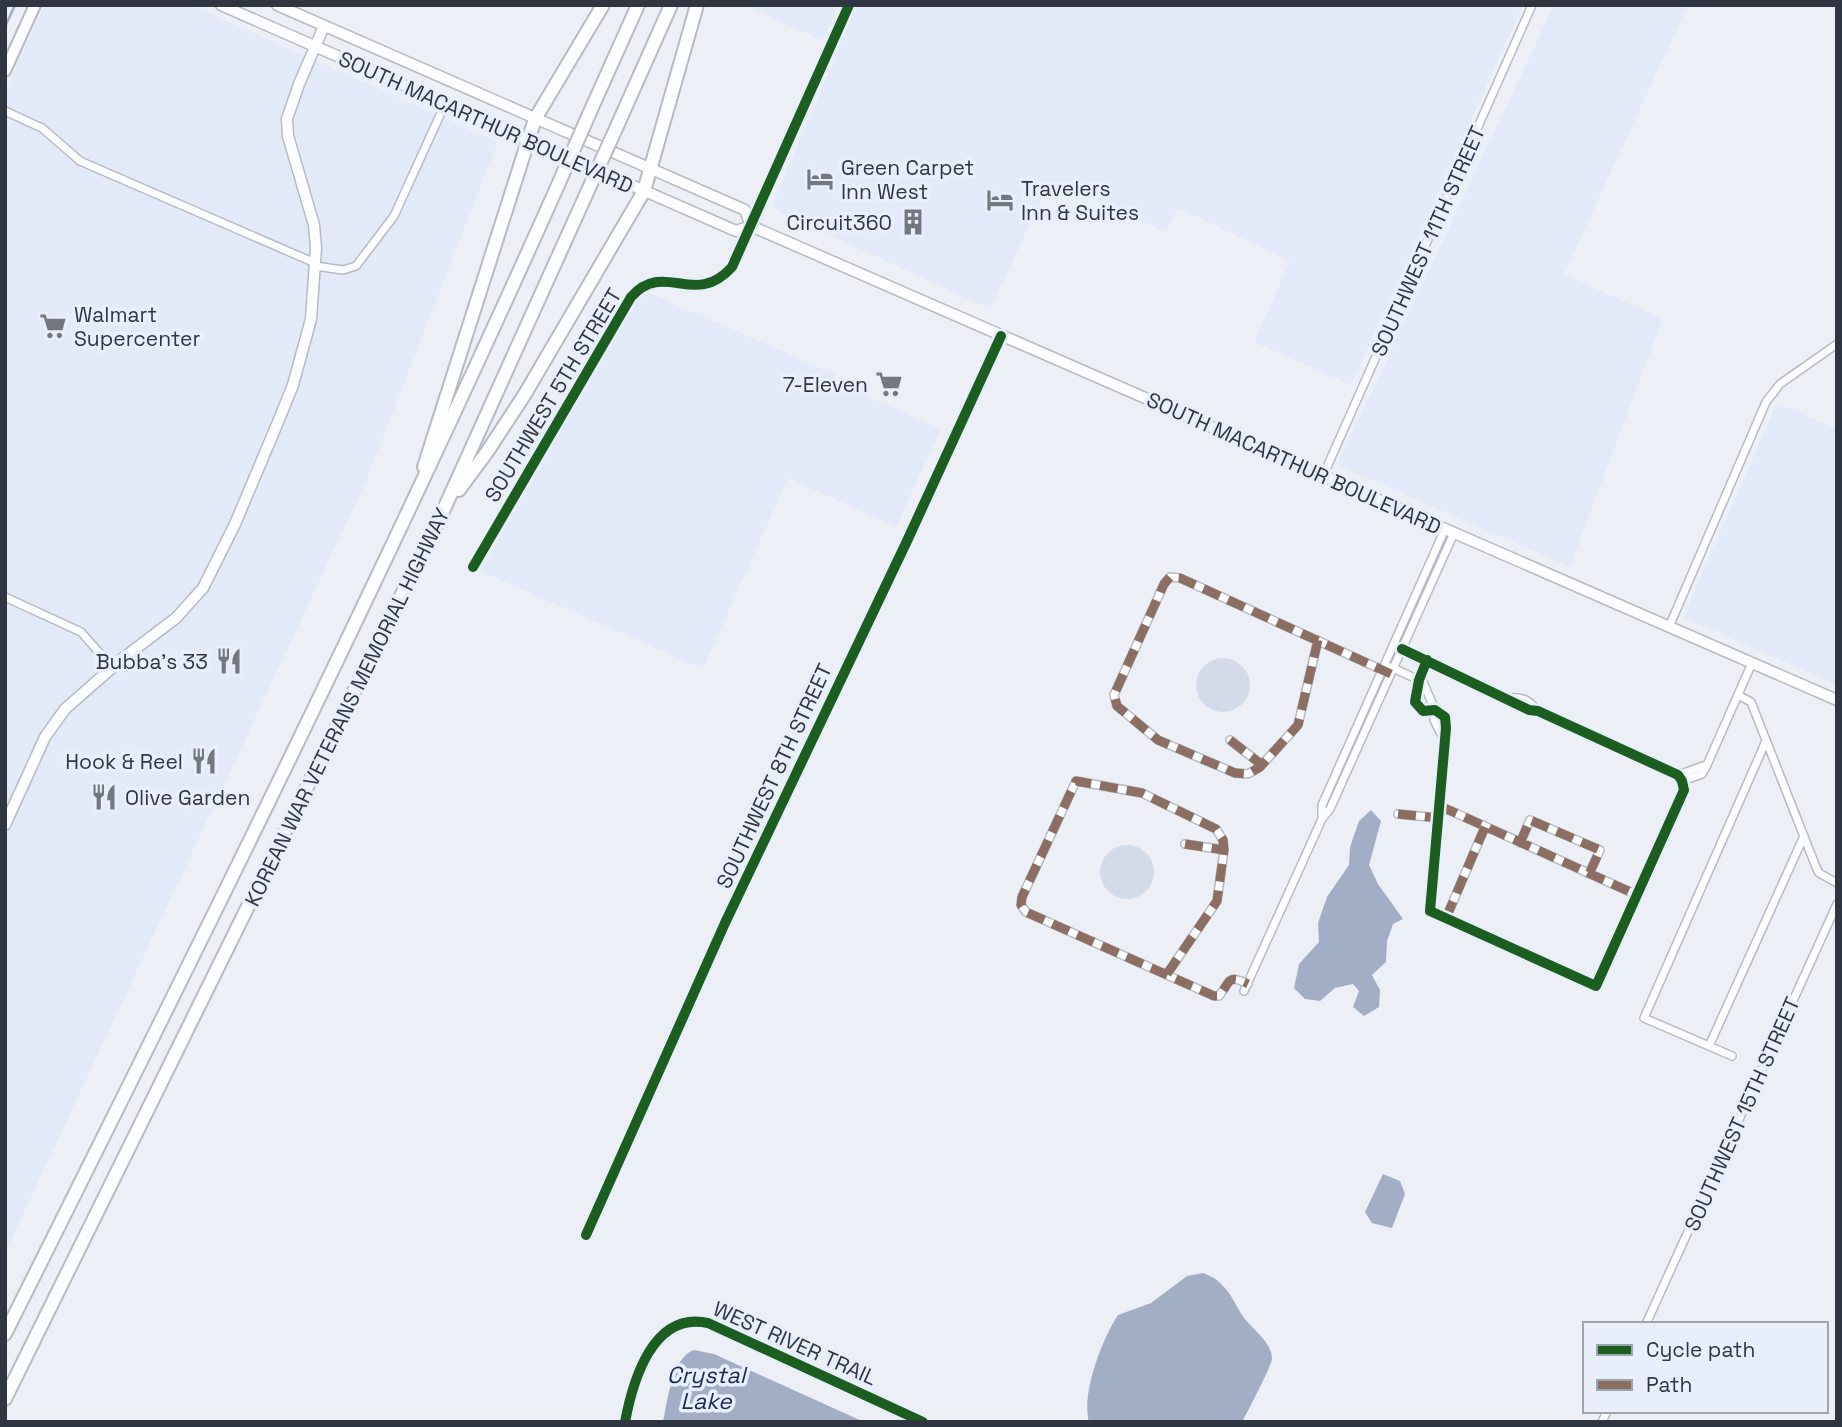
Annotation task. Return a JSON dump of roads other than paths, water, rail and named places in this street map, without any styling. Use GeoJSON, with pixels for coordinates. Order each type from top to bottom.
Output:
{"type":"FeatureCollection","features":[{"type":"Feature","properties":{"kind":"highway"},"geometry":{"type":"LineString","coordinates":[[413,504],[433,433],[453,379],[535,119],[603,5]]}},
{"type":"Feature","properties":{"kind":"highway","name":"KOREAN WAR VETERANS MEMORIAL HIGHWAY"},"geometry":{"type":"LineString","coordinates":[[5,1334],[413,504],[638,5]]}},
{"type":"Feature","properties":{"kind":"highway","name":"KOREAN WAR VETERANS MEMORIAL HIGHWAY"},"geometry":{"type":"LineString","coordinates":[[5,1399],[444,509],[671,5]]}},
{"type":"Feature","properties":{"kind":"highway"},"geometry":{"type":"LineString","coordinates":[[444,509],[487,452],[525,394],[644,191],[697,5]]}},
{"type":"Feature","properties":{"kind":"main road"},"geometry":{"type":"LineString","coordinates":[[5,71],[34,5]]}},
{"type":"Feature","properties":{"kind":"main road","name":"SOUTH MACARTHUR BOULEVARD"},"geometry":{"type":"LineString","coordinates":[[221,5],[736,231],[751,226],[1837,700]]}},
{"type":"Feature","properties":{"kind":"main road","name":"SOUTH MACARTHUR BOULEVARD"},"geometry":{"type":"LineString","coordinates":[[277,5],[745,210],[751,226]]}},
{"type":"Feature","properties":{"kind":"main road","name":"SOUTHWEST 5TH STREET"},"geometry":{"type":"LineString","coordinates":[[751,226],[849,5]]}},
{"type":"Feature","properties":{"kind":"main road"},"geometry":{"type":"LineString","coordinates":[[5,825],[53,722],[112,667],[176,618],[203,588],[239,514],[293,385],[311,319],[315,264],[314,225],[288,136],[287,119],[292,100],[324,26]]}},
{"type":"Feature","properties":{"kind":"street","name":"SOUTHWEST 11TH STREET"},"geometry":{"type":"LineString","coordinates":[[1323,476],[1532,5]]}},
{"type":"Feature","properties":{"kind":"street"},"geometry":{"type":"LineString","coordinates":[[5,111],[42,128],[80,161],[315,264],[343,270],[356,266],[394,216],[444,104]]}},
{"type":"Feature","properties":{"kind":"street","name":"SOUTHWEST 5TH STREET"},"geometry":{"type":"LineString","coordinates":[[473,567],[631,297],[636,291],[658,282],[704,286],[720,279],[732,267],[751,226]]}},
{"type":"Feature","properties":{"kind":"street","name":"SOUTHWEST 8TH STREET"},"geometry":{"type":"LineString","coordinates":[[586,1235],[725,923],[901,553],[1001,335]]}},
{"type":"Feature","properties":{"kind":"street"},"geometry":{"type":"LineString","coordinates":[[1669,627],[1766,402],[1780,384],[1837,344]]}},
{"type":"Feature","properties":{"kind":"street"},"geometry":{"type":"LineString","coordinates":[[1388,669],[1402,649],[1450,531]]}},
{"type":"Feature","properties":{"kind":"street"},"geometry":{"type":"LineString","coordinates":[[1167,974],[1217,901],[1223,840],[1216,828],[1142,793],[1076,781],[1027,886],[1021,905],[1026,912],[1214,996],[1219,996],[1231,979],[1246,987],[1322,819],[1322,805],[1388,669],[1450,531]]}},
{"type":"Feature","properties":{"kind":"street"},"geometry":{"type":"LineString","coordinates":[[1318,640],[1298,725],[1256,771],[1241,775],[1158,740],[1117,706],[1114,695],[1164,584],[1170,577],[1180,578],[1318,640],[1423,682],[1435,710],[1434,720],[1446,742],[1430,911],[1596,986],[1684,790],[1680,778],[1538,711],[1531,702],[1522,697],[1508,698],[1402,649]]}},
{"type":"Feature","properties":{"kind":"street"},"geometry":{"type":"LineString","coordinates":[[5,597],[81,632],[112,667]]}},
{"type":"Feature","properties":{"kind":"street"},"geometry":{"type":"LineString","coordinates":[[1427,660],[1419,680],[1415,702],[1423,711],[1435,710]]}},
{"type":"Feature","properties":{"kind":"street"},"geometry":{"type":"LineString","coordinates":[[1680,778],[1707,765],[1752,663]]}},
{"type":"Feature","properties":{"kind":"street"},"geometry":{"type":"LineString","coordinates":[[1738,695],[1751,702],[1819,873],[1837,883]]}},
{"type":"Feature","properties":{"kind":"street"},"geometry":{"type":"LineString","coordinates":[[1230,740],[1262,765]]}},
{"type":"Feature","properties":{"kind":"street"},"geometry":{"type":"LineString","coordinates":[[1732,1056],[1644,1017],[1766,741]]}},
{"type":"Feature","properties":{"kind":"street"},"geometry":{"type":"LineString","coordinates":[[1440,806],[1637,895]]}},
{"type":"Feature","properties":{"kind":"street"},"geometry":{"type":"LineString","coordinates":[[1398,814],[1439,818]]}},
{"type":"Feature","properties":{"kind":"street"},"geometry":{"type":"LineString","coordinates":[[1520,842],[1530,820],[1600,850],[1589,874]]}},
{"type":"Feature","properties":{"kind":"street"},"geometry":{"type":"LineString","coordinates":[[1446,918],[1485,827]]}},
{"type":"Feature","properties":{"kind":"street"},"geometry":{"type":"LineString","coordinates":[[1709,1046],[1804,836]]}},
{"type":"Feature","properties":{"kind":"street"},"geometry":{"type":"LineString","coordinates":[[1185,844],[1224,850]]}},
{"type":"Feature","properties":{"kind":"street","name":"SOUTHWEST 15TH STREET"},"geometry":{"type":"LineString","coordinates":[[1647,1322],[1837,904]]}},
{"type":"Feature","properties":{"kind":"water"},"geometry":{"type":"Polygon","coordinates":[[[1371,810],[1381,821],[1369,865],[1378,884],[1403,919],[1393,924],[1387,941],[1386,962],[1372,975],[1380,990],[1379,1007],[1364,1016],[1353,1007],[1359,991],[1353,984],[1335,988],[1320,1001],[1305,999],[1294,988],[1299,964],[1319,942],[1318,923],[1327,897],[1349,865],[1350,847],[1359,821],[1371,810]]]}},
{"type":"Feature","properties":{"kind":"water"},"geometry":{"type":"Polygon","coordinates":[[[1383,1174],[1400,1181],[1405,1194],[1392,1228],[1372,1223],[1365,1212],[1383,1174]]]}},
{"type":"Feature","properties":{"kind":"water"},"geometry":{"type":"Polygon","coordinates":[[[1203,1273],[1224,1287],[1242,1315],[1269,1346],[1271,1353],[1268,1370],[1242,1422],[1089,1422],[1088,1397],[1094,1367],[1118,1315],[1151,1303],[1187,1276],[1203,1273]]]}},
{"type":"Feature","properties":{"kind":"water","name":"Crystal Lake"},"geometry":{"type":"Polygon","coordinates":[[[694,1350],[714,1354],[864,1422],[663,1422],[676,1370],[687,1354],[694,1350]]]}},
{"type":"Feature","properties":{"kind":"waterway"},"geometry":{"type":"LineString","coordinates":[[5,27],[15,5]]}},
{"type":"Feature","properties":{"kind":"place","name":"Green Carpet Inn West"},"geometry":{"type":"Point","coordinates":[820,179]}},
{"type":"Feature","properties":{"kind":"place","name":"Travelers Inn & Suites"},"geometry":{"type":"Point","coordinates":[1000,200]}},
{"type":"Feature","properties":{"kind":"place","name":"Circuit360"},"geometry":{"type":"Point","coordinates":[913,222]}},
{"type":"Feature","properties":{"kind":"place","name":"Walmart Supercenter"},"geometry":{"type":"Point","coordinates":[53,326]}},
{"type":"Feature","properties":{"kind":"place","name":"7-Eleven"},"geometry":{"type":"Point","coordinates":[889,384]}},
{"type":"Feature","properties":{"kind":"place","name":"Bubba's 33"},"geometry":{"type":"Point","coordinates":[229,661]}},
{"type":"Feature","properties":{"kind":"place","name":"Hook & Reel"},"geometry":{"type":"Point","coordinates":[204,761]}},
{"type":"Feature","properties":{"kind":"place","name":"Olive Garden"},"geometry":{"type":"Point","coordinates":[104,797]}}]}
